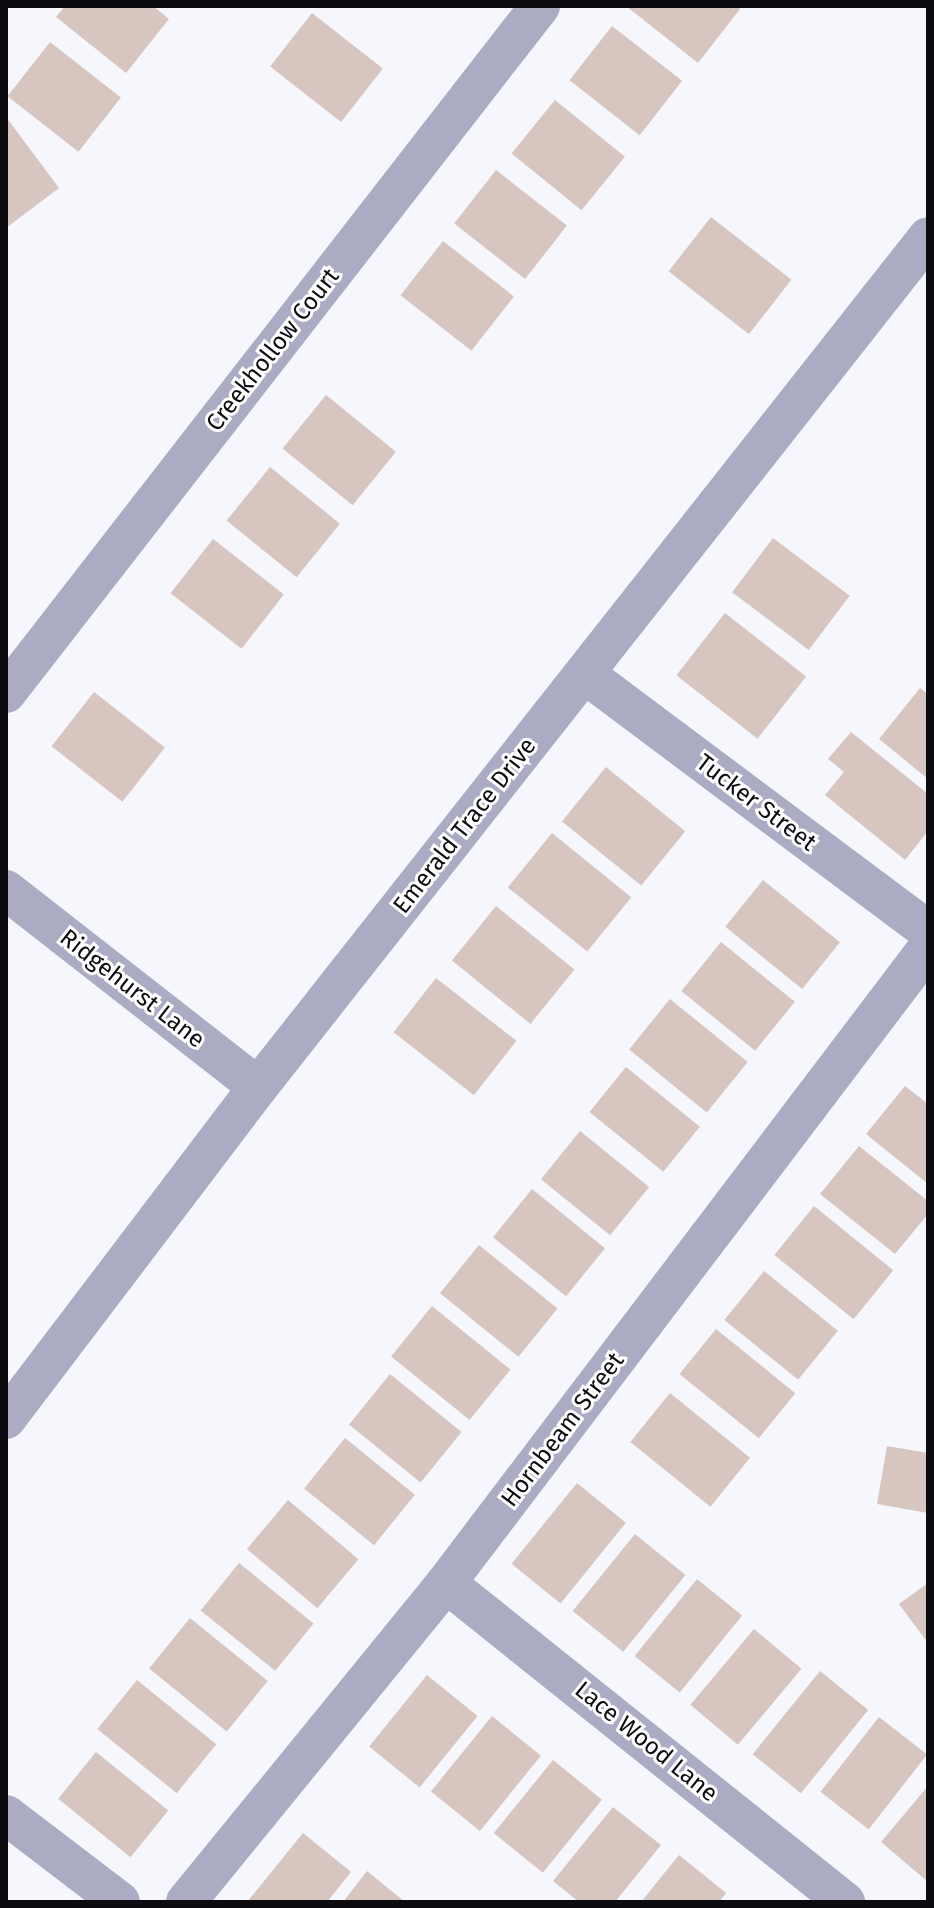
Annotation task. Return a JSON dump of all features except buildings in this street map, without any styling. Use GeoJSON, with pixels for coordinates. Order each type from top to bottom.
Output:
{"type":"FeatureCollection","features":[{"type":"Feature","properties":{"kind":"street","name":"Creekhollow Court"},"geometry":{"type":"LineString","coordinates":[[6,693],[540,6]]}},
{"type":"Feature","properties":{"kind":"street","name":"Emerald Trace Drive"},"geometry":{"type":"LineString","coordinates":[[6,1419],[258,1087],[928,237]]}},
{"type":"Feature","properties":{"kind":"street","name":"Tucker Street"},"geometry":{"type":"LineString","coordinates":[[585,674],[928,931]]}},
{"type":"Feature","properties":{"kind":"street","name":"Ridgehurst Lane"},"geometry":{"type":"LineString","coordinates":[[6,890],[258,1087]]}},
{"type":"Feature","properties":{"kind":"street","name":"Hornbeam Street"},"geometry":{"type":"LineString","coordinates":[[186,1902],[446,1583],[928,948]]}},
{"type":"Feature","properties":{"kind":"street","name":"Lace Wood Lane"},"geometry":{"type":"LineString","coordinates":[[446,1583],[845,1902]]}},
{"type":"Feature","properties":{"kind":"street"},"geometry":{"type":"LineString","coordinates":[[6,1815],[120,1902]]}}]}
